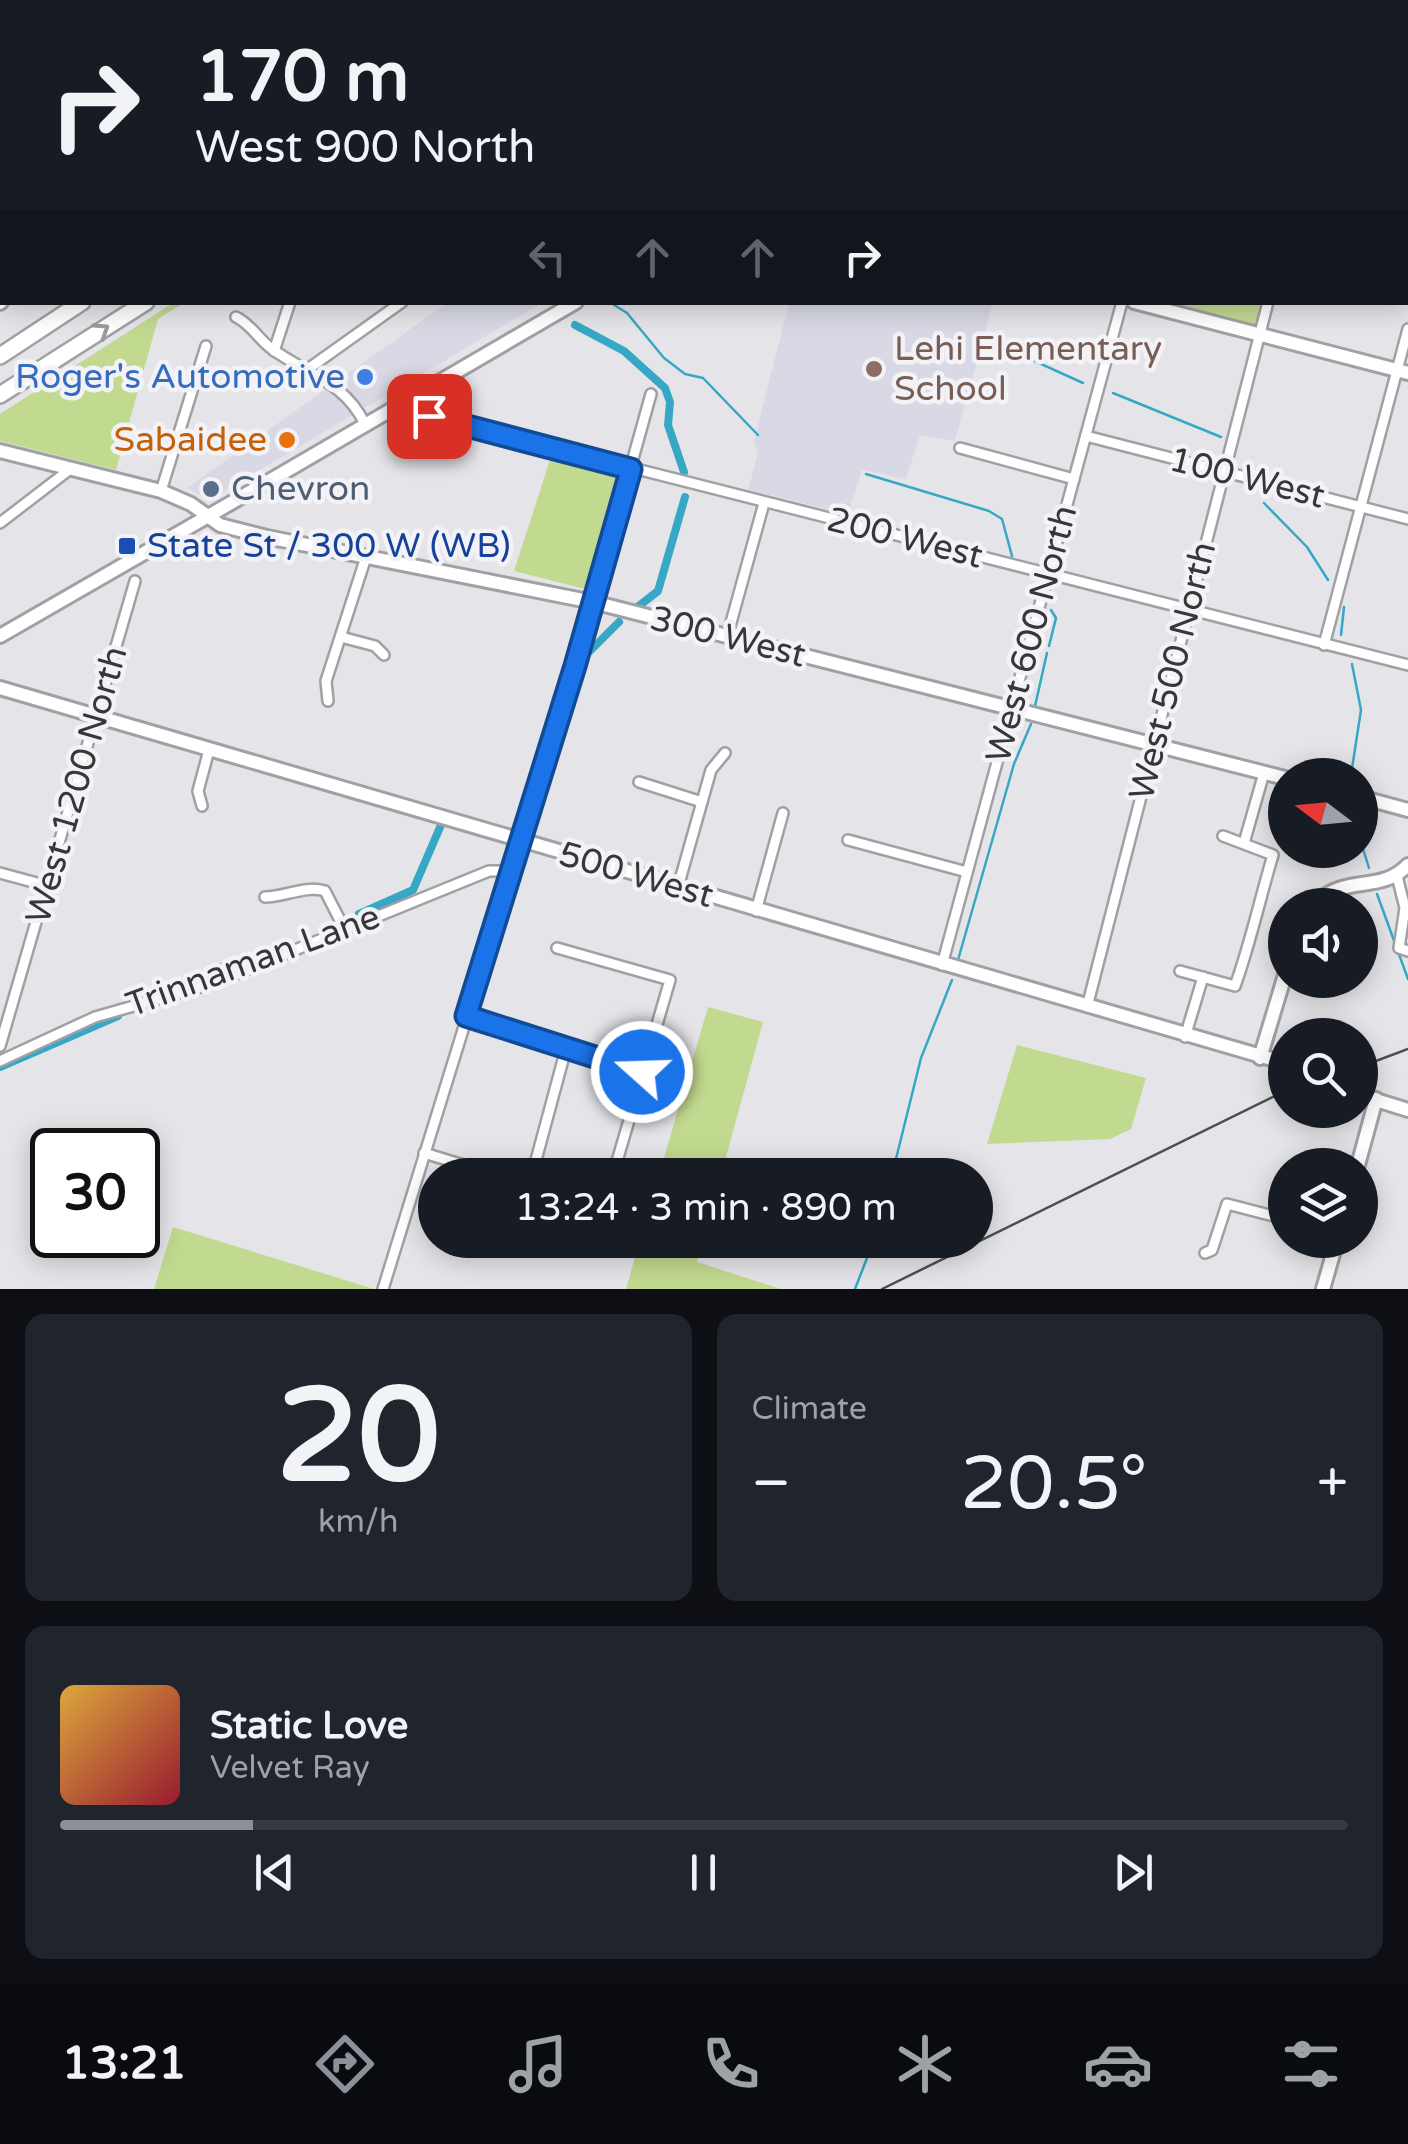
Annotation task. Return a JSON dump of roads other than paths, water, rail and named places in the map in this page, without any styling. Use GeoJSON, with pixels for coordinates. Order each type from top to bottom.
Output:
{"type":"FeatureCollection","features":[{"type":"Feature","properties":{"kind":"highway"},"geometry":{"type":"LineString","coordinates":[[0,356],[77,305]]}},
{"type":"Feature","properties":{"kind":"highway"},"geometry":{"type":"LineString","coordinates":[[0,396],[141,305]]}},
{"type":"Feature","properties":{"kind":"main road"},"geometry":{"type":"LineString","coordinates":[[0,636],[146,550],[212,518],[364,424],[571,305]]}},
{"type":"Feature","properties":{"kind":"main road"},"geometry":{"type":"LineString","coordinates":[[1146,305],[1403,371]]}},
{"type":"Feature","properties":{"kind":"main road","name":"300 West"},"geometry":{"type":"LineString","coordinates":[[0,450],[161,491],[220,525],[267,537],[593,602],[1268,773]]}},
{"type":"Feature","properties":{"kind":"main road","name":"500 West"},"geometry":{"type":"LineString","coordinates":[[0,688],[1268,1060]]}},
{"type":"Feature","properties":{"kind":"main road"},"geometry":{"type":"LineString","coordinates":[[1378,802],[1408,810]]}},
{"type":"Feature","properties":{"kind":"main road"},"geometry":{"type":"LineString","coordinates":[[1334,888],[1350,882],[1378,883],[1397,876],[1408,866]]}},
{"type":"Feature","properties":{"kind":"main road"},"geometry":{"type":"LineString","coordinates":[[1378,1101],[1408,1110]]}},
{"type":"Feature","properties":{"kind":"main road"},"geometry":{"type":"LineString","coordinates":[[1322,1289],[1331,1258]]}},
{"type":"Feature","properties":{"kind":"street"},"geometry":{"type":"LineString","coordinates":[[274,351],[289,305]]}},
{"type":"Feature","properties":{"kind":"street"},"geometry":{"type":"LineString","coordinates":[[308,369],[398,305]]}},
{"type":"Feature","properties":{"kind":"street","name":"West 600 North"},"geometry":{"type":"LineString","coordinates":[[942,965],[1121,305]]}},
{"type":"Feature","properties":{"kind":"street","name":"West 500 North"},"geometry":{"type":"LineString","coordinates":[[1087,1008],[1267,305]]}},
{"type":"Feature","properties":{"kind":"street"},"geometry":{"type":"LineString","coordinates":[[236,316],[274,351],[325,377],[355,404],[364,424]]}},
{"type":"Feature","properties":{"kind":"street"},"geometry":{"type":"LineString","coordinates":[[1324,645],[1360,506],[1403,371],[1408,329]]}},
{"type":"Feature","properties":{"kind":"street"},"geometry":{"type":"LineString","coordinates":[[161,491],[206,346]]}},
{"type":"Feature","properties":{"kind":"street"},"geometry":{"type":"LineString","coordinates":[[383,1289],[593,602],[651,394]]}},
{"type":"Feature","properties":{"kind":"street","name":"200 West"},"geometry":{"type":"LineString","coordinates":[[408,400],[420,414],[1408,665]]}},
{"type":"Feature","properties":{"kind":"street","name":"100 West"},"geometry":{"type":"LineString","coordinates":[[1086,436],[1408,519]]}},
{"type":"Feature","properties":{"kind":"street"},"geometry":{"type":"LineString","coordinates":[[960,448],[1074,479]]}},
{"type":"Feature","properties":{"kind":"street"},"geometry":{"type":"LineString","coordinates":[[0,523],[69,470]]}},
{"type":"Feature","properties":{"kind":"street"},"geometry":{"type":"LineString","coordinates":[[727,637],[764,503]]}},
{"type":"Feature","properties":{"kind":"street"},"geometry":{"type":"LineString","coordinates":[[328,701],[326,682],[366,556]]}},
{"type":"Feature","properties":{"kind":"street","name":"West 1200 North"},"geometry":{"type":"LineString","coordinates":[[0,1046],[135,580]]}},
{"type":"Feature","properties":{"kind":"street"},"geometry":{"type":"LineString","coordinates":[[341,638],[375,646],[384,655]]}},
{"type":"Feature","properties":{"kind":"street"},"geometry":{"type":"LineString","coordinates":[[202,806],[198,791],[210,750]]}},
{"type":"Feature","properties":{"kind":"street"},"geometry":{"type":"LineString","coordinates":[[678,887],[711,770],[725,753]]}},
{"type":"Feature","properties":{"kind":"street"},"geometry":{"type":"LineString","coordinates":[[1244,843],[1264,772]]}},
{"type":"Feature","properties":{"kind":"street"},"geometry":{"type":"LineString","coordinates":[[640,782],[702,802]]}},
{"type":"Feature","properties":{"kind":"street"},"geometry":{"type":"LineString","coordinates":[[756,911],[783,813]]}},
{"type":"Feature","properties":{"kind":"street"},"geometry":{"type":"LineString","coordinates":[[1180,971],[1235,986],[1272,852],[1223,836]]}},
{"type":"Feature","properties":{"kind":"street"},"geometry":{"type":"LineString","coordinates":[[848,840],[967,872]]}},
{"type":"Feature","properties":{"kind":"street","name":"Trinnaman Lane"},"geometry":{"type":"LineString","coordinates":[[0,1060],[96,1017],[169,999],[488,871],[509,871]]}},
{"type":"Feature","properties":{"kind":"street"},"geometry":{"type":"LineString","coordinates":[[0,873],[48,886]]}},
{"type":"Feature","properties":{"kind":"street"},"geometry":{"type":"LineString","coordinates":[[1397,876],[1405,908],[1403,950]]}},
{"type":"Feature","properties":{"kind":"street"},"geometry":{"type":"LineString","coordinates":[[265,897],[314,888],[325,891],[345,930]]}},
{"type":"Feature","properties":{"kind":"street"},"geometry":{"type":"LineString","coordinates":[[558,948],[670,980],[619,1158]]}},
{"type":"Feature","properties":{"kind":"street"},"geometry":{"type":"LineString","coordinates":[[1185,1037],[1203,977]]}},
{"type":"Feature","properties":{"kind":"street"},"geometry":{"type":"LineString","coordinates":[[466,1016],[567,1045],[679,1088]]}},
{"type":"Feature","properties":{"kind":"street"},"geometry":{"type":"LineString","coordinates":[[537,1158],[567,1045]]}},
{"type":"Feature","properties":{"kind":"street"},"geometry":{"type":"LineString","coordinates":[[424,1153],[440,1158]]}},
{"type":"Feature","properties":{"kind":"street"},"geometry":{"type":"LineString","coordinates":[[1205,1253],[1212,1250],[1228,1204],[1268,1215]]}},
{"type":"Feature","properties":{"kind":"waterway"},"geometry":{"type":"LineString","coordinates":[[614,305],[627,313],[664,358],[685,374],[703,378],[758,435]]}},
{"type":"Feature","properties":{"kind":"waterway"},"geometry":{"type":"LineString","coordinates":[[575,325],[624,351],[665,388],[670,402],[668,425],[684,472]]}},
{"type":"Feature","properties":{"kind":"waterway"},"geometry":{"type":"LineString","coordinates":[[984,338],[1083,383]]}},
{"type":"Feature","properties":{"kind":"waterway"},"geometry":{"type":"LineString","coordinates":[[1113,393],[1221,437]]}},
{"type":"Feature","properties":{"kind":"waterway"},"geometry":{"type":"LineString","coordinates":[[866,474],[989,511],[1002,519],[1012,556]]}},
{"type":"Feature","properties":{"kind":"waterway"},"geometry":{"type":"LineString","coordinates":[[635,609],[658,591],[685,497]]}},
{"type":"Feature","properties":{"kind":"waterway"},"geometry":{"type":"LineString","coordinates":[[1264,503],[1307,547],[1328,580]]}},
{"type":"Feature","properties":{"kind":"waterway"},"geometry":{"type":"LineString","coordinates":[[1341,635],[1344,607]]}},
{"type":"Feature","properties":{"kind":"waterway"},"geometry":{"type":"LineString","coordinates":[[1049,646],[1056,618],[1051,610]]}},
{"type":"Feature","properties":{"kind":"waterway"},"geometry":{"type":"LineString","coordinates":[[586,655],[619,622]]}},
{"type":"Feature","properties":{"kind":"waterway"},"geometry":{"type":"LineString","coordinates":[[1035,706],[1047,653]]}},
{"type":"Feature","properties":{"kind":"waterway"},"geometry":{"type":"LineString","coordinates":[[1352,664],[1361,710],[1354,758]]}},
{"type":"Feature","properties":{"kind":"waterway"},"geometry":{"type":"LineString","coordinates":[[958,960],[1014,764],[1031,724]]}},
{"type":"Feature","properties":{"kind":"waterway"},"geometry":{"type":"LineString","coordinates":[[359,914],[413,890],[441,825]]}},
{"type":"Feature","properties":{"kind":"waterway"},"geometry":{"type":"LineString","coordinates":[[1378,897],[1408,979]]}},
{"type":"Feature","properties":{"kind":"waterway"},"geometry":{"type":"LineString","coordinates":[[207,973],[226,965]]}},
{"type":"Feature","properties":{"kind":"waterway"},"geometry":{"type":"LineString","coordinates":[[149,994],[198,976]]}},
{"type":"Feature","properties":{"kind":"waterway"},"geometry":{"type":"LineString","coordinates":[[896,1158],[921,1058],[952,980]]}},
{"type":"Feature","properties":{"kind":"waterway"},"geometry":{"type":"LineString","coordinates":[[0,1067],[118,1016]]}},
{"type":"Feature","properties":{"kind":"waterway"},"geometry":{"type":"LineString","coordinates":[[855,1289],[867,1258]]}},
{"type":"Feature","properties":{"kind":"railway"},"geometry":{"type":"LineString","coordinates":[[1378,1060],[1408,1049]]}},
{"type":"Feature","properties":{"kind":"railway"},"geometry":{"type":"LineString","coordinates":[[882,1289],[1268,1099]]}},
{"type":"Feature","properties":{"kind":"place","name":"Lehi Elementary School"},"geometry":{"type":"Point","coordinates":[874,369]}},
{"type":"Feature","properties":{"kind":"place","name":"Roger's Automotive"},"geometry":{"type":"Point","coordinates":[365,377]}},
{"type":"Feature","properties":{"kind":"place","name":"Sabaidee"},"geometry":{"type":"Point","coordinates":[287,440]}},
{"type":"Feature","properties":{"kind":"place","name":"Chevron"},"geometry":{"type":"Point","coordinates":[211,489]}},
{"type":"Feature","properties":{"kind":"place","name":"State St / 300 W (WB)"},"geometry":{"type":"Point","coordinates":[127,546]}}]}
